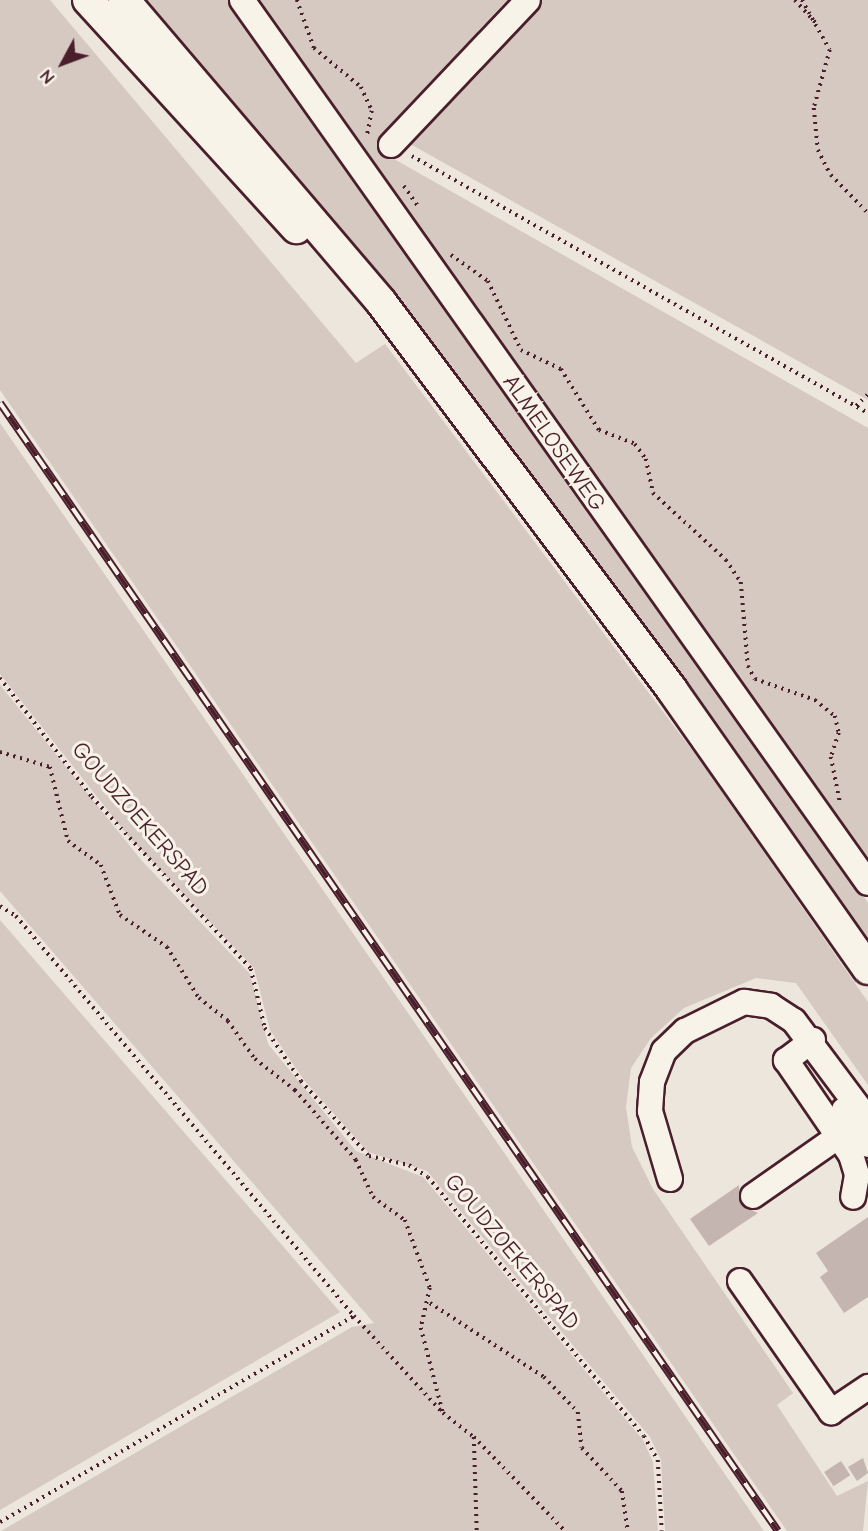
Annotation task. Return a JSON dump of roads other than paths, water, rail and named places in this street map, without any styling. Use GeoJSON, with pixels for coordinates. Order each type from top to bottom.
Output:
{"type":"FeatureCollection","features":[{"type":"Feature","properties":{"kind":"main road"},"geometry":{"type":"LineString","coordinates":[[88,0],[441,385]]}},
{"type":"Feature","properties":{"kind":"main road"},"geometry":{"type":"LineString","coordinates":[[124,0],[323,230],[561,537],[868,969]]}},
{"type":"Feature","properties":{"kind":"street","name":"ALMELOSEWEG"},"geometry":{"type":"LineString","coordinates":[[242,0],[868,883]]}},
{"type":"Feature","properties":{"kind":"street"},"geometry":{"type":"LineString","coordinates":[[380,145],[528,0]]}},
{"type":"Feature","properties":{"kind":"street"},"geometry":{"type":"LineString","coordinates":[[670,1179],[650,1111],[652,1082],[664,1051],[685,1031],[744,1002],[771,1006],[808,1045],[868,1120]]}},
{"type":"Feature","properties":{"kind":"street"},"geometry":{"type":"LineString","coordinates":[[808,1045],[786,1060],[839,1136],[857,1175],[853,1198]]}},
{"type":"Feature","properties":{"kind":"street"},"geometry":{"type":"LineString","coordinates":[[808,1045],[868,1145]]}},
{"type":"Feature","properties":{"kind":"street"},"geometry":{"type":"LineString","coordinates":[[753,1196],[839,1136]]}},
{"type":"Feature","properties":{"kind":"street"},"geometry":{"type":"LineString","coordinates":[[740,1281],[831,1412],[868,1387]]}},
{"type":"Feature","properties":{"kind":"railway"},"geometry":{"type":"LineString","coordinates":[[0,403],[778,1531]]}}]}
